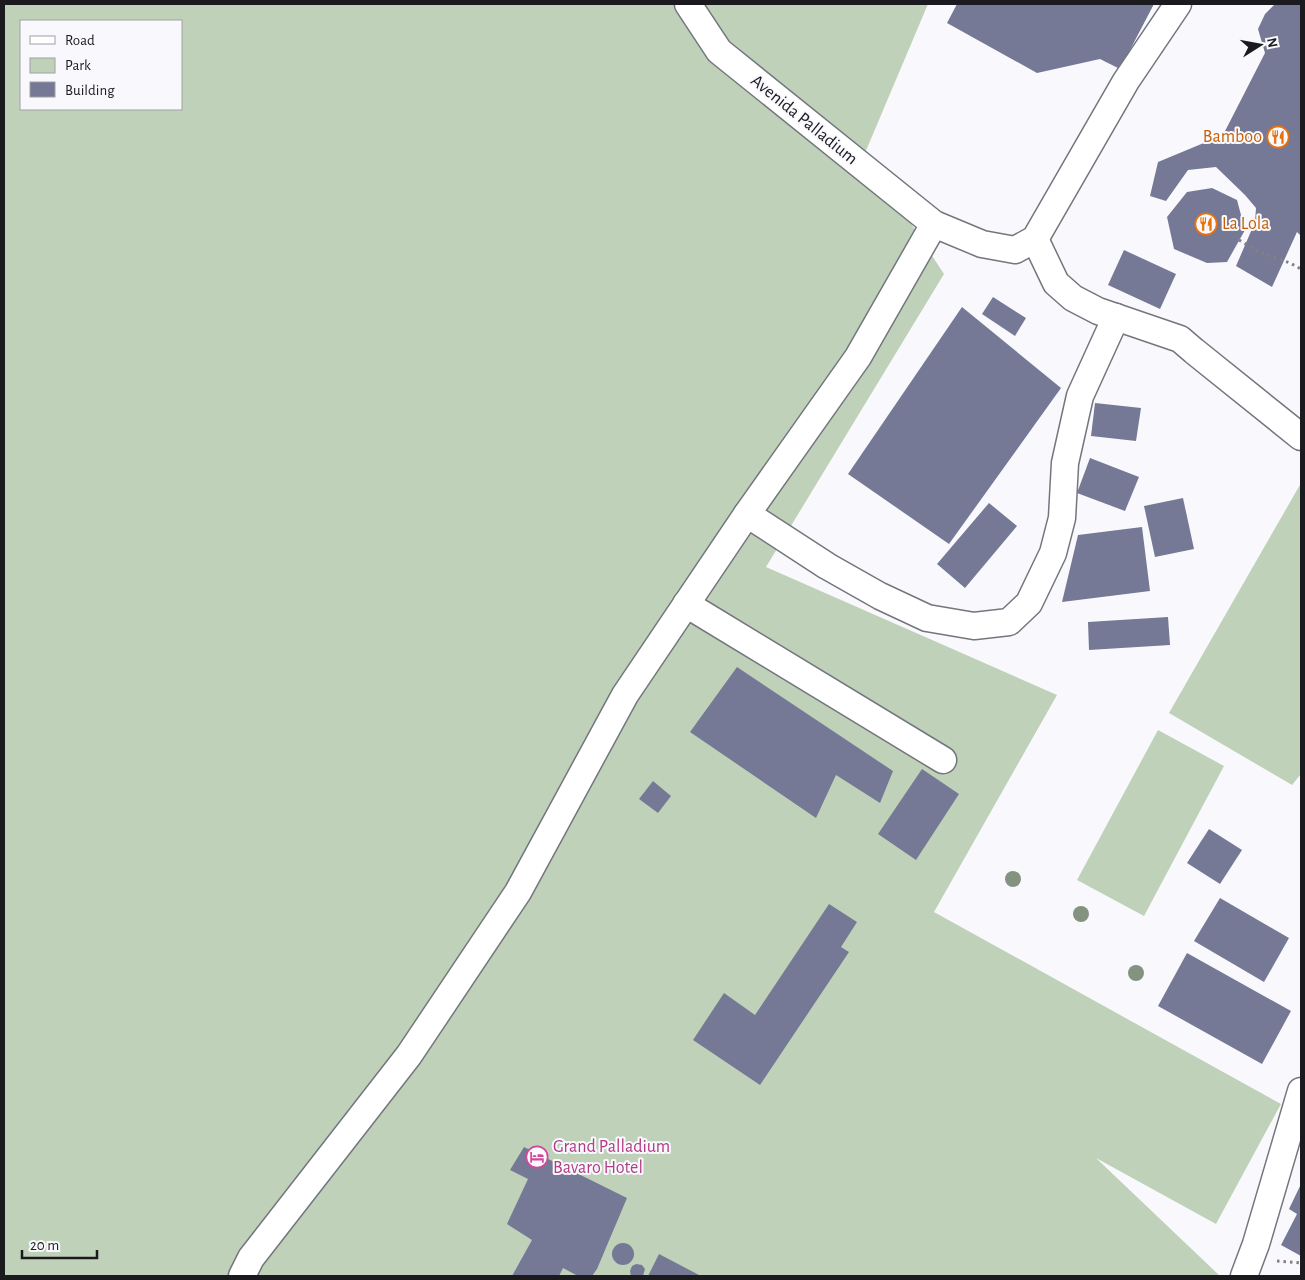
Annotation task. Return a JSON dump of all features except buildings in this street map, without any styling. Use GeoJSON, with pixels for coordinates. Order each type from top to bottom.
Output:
{"type":"FeatureCollection","features":[{"type":"Feature","properties":{"kind":"street","name":"Avenida Palladium"},"geometry":{"type":"LineString","coordinates":[[688,4],[719,51],[934,224],[982,244],[1015,250],[1035,239]]}},
{"type":"Feature","properties":{"kind":"street"},"geometry":{"type":"LineString","coordinates":[[1178,4],[1126,82],[1035,239],[1056,283],[1073,298],[1098,311],[1180,339],[1301,437]]}},
{"type":"Feature","properties":{"kind":"street"},"geometry":{"type":"LineString","coordinates":[[242,1276],[251,1258],[408,1055],[518,892],[625,695],[747,514],[858,357],[934,224]]}},
{"type":"Feature","properties":{"kind":"street"},"geometry":{"type":"LineString","coordinates":[[747,514],[827,566],[880,596],[927,618],[974,626],[1009,622],[1029,602],[1053,554],[1062,518],[1065,463],[1080,396],[1116,317]]}},
{"type":"Feature","properties":{"kind":"street"},"geometry":{"type":"LineString","coordinates":[[686,604],[943,760]]}},
{"type":"Feature","properties":{"kind":"street"},"geometry":{"type":"LineString","coordinates":[[1244,1276],[1256,1244],[1301,1091]]}},
{"type":"Feature","properties":{"kind":"path"},"geometry":{"type":"LineString","coordinates":[[1240,240],[1260,252],[1301,269]]}},
{"type":"Feature","properties":{"kind":"green space"},"geometry":{"type":"Polygon","coordinates":[[[4,4],[928,4],[865,153],[944,274],[766,567],[1057,695],[934,912],[1281,1104],[1216,1224],[1096,1158],[1220,1276],[4,1276],[4,4]]]}},
{"type":"Feature","properties":{"kind":"green space"},"geometry":{"type":"Polygon","coordinates":[[[1301,483],[1301,774],[1292,785],[1169,713],[1301,483]]]}},
{"type":"Feature","properties":{"kind":"green space"},"geometry":{"type":"Polygon","coordinates":[[[1158,730],[1224,766],[1144,916],[1077,880],[1158,730]]]}},
{"type":"Feature","properties":{"kind":"place","name":"Bamboo"},"geometry":{"type":"Point","coordinates":[1278,137]}},
{"type":"Feature","properties":{"kind":"place","name":"La Lola"},"geometry":{"type":"Point","coordinates":[1206,224]}},
{"type":"Feature","properties":{"kind":"place","name":"Grand Palladium Bavaro Hotel"},"geometry":{"type":"Point","coordinates":[537,1157]}}]}
